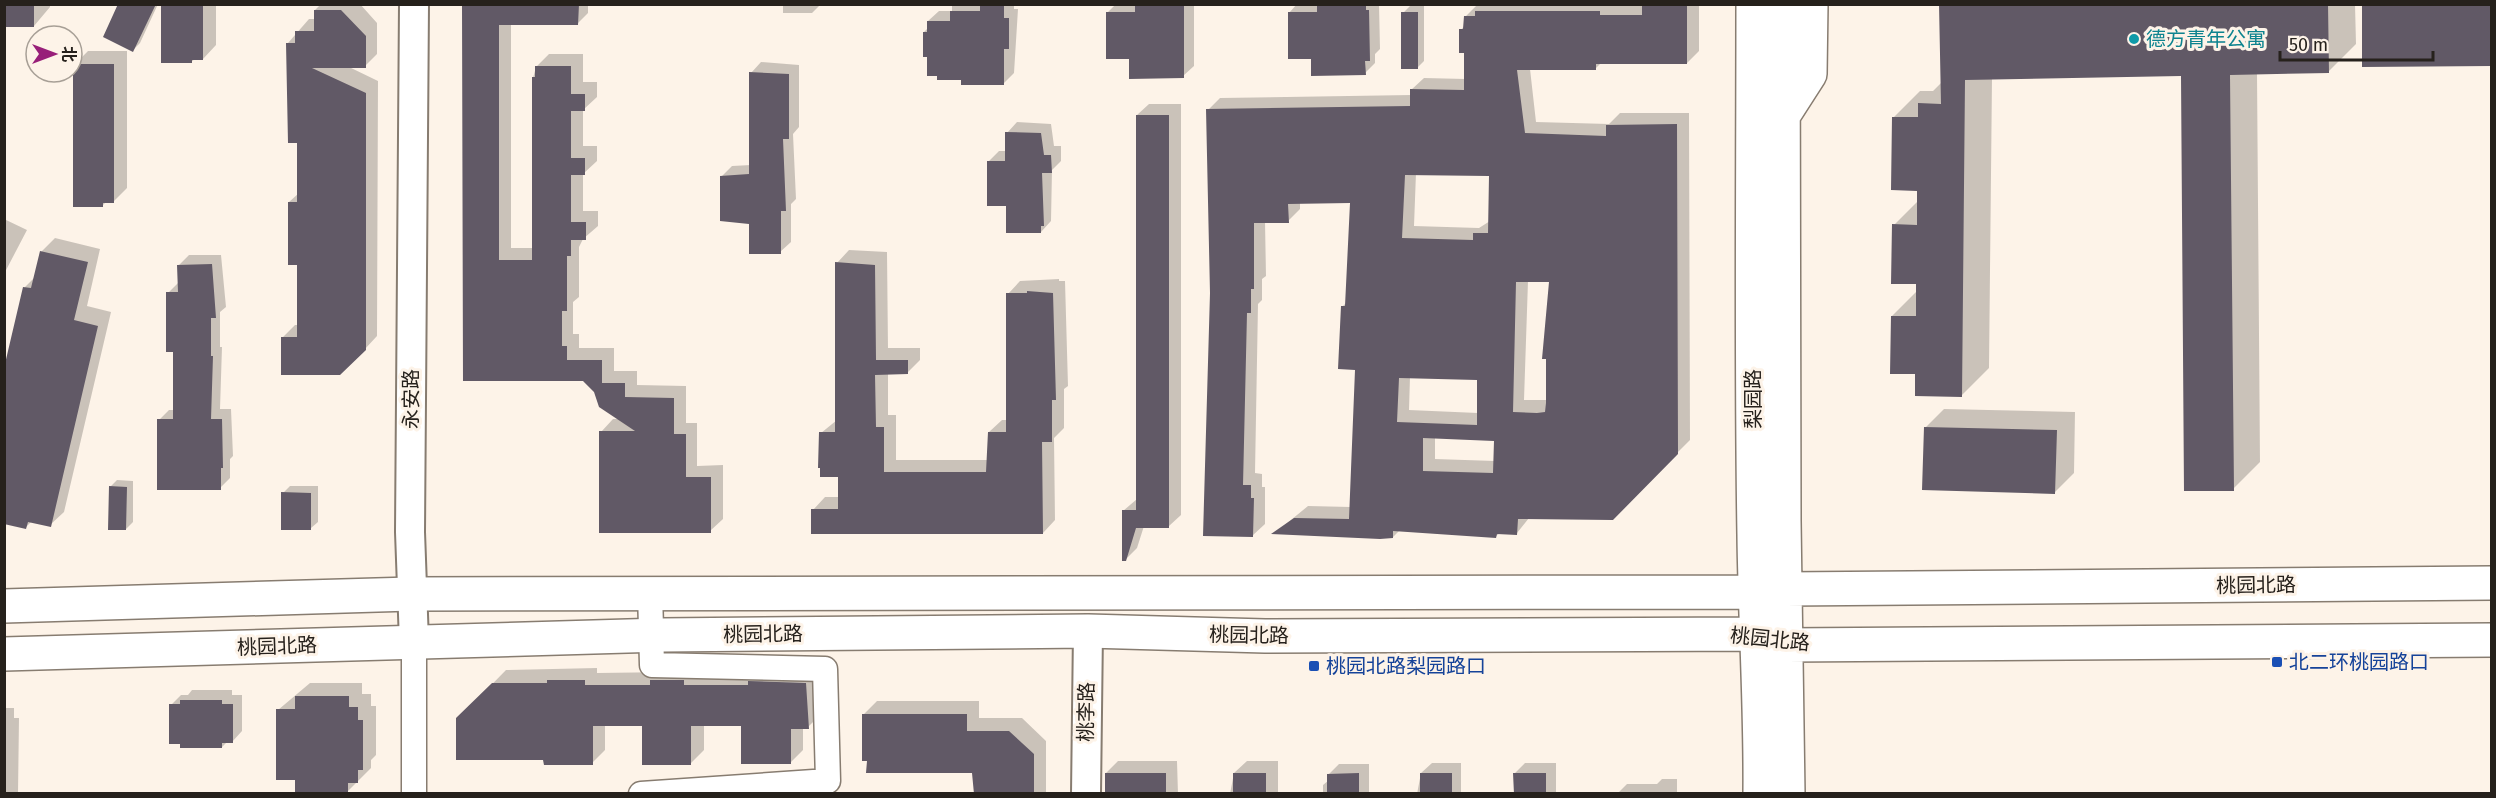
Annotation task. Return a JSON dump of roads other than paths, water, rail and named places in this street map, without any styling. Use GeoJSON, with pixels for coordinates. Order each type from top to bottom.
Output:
{"type":"FeatureCollection","features":[{"type":"Feature","properties":{"kind":"main road","name":"梨园路"},"geometry":{"type":"LineString","coordinates":[[1753,4],[1770,590],[1787,645],[1788,794]]}},
{"type":"Feature","properties":{"kind":"main road","name":"梨园路"},"geometry":{"type":"LineString","coordinates":[[1760,794],[1761,700],[1756,634],[1770,590],[1783,116],[1783,4]]}},
{"type":"Feature","properties":{"kind":"main road"},"geometry":{"type":"LineString","coordinates":[[1783,116],[1810,74],[1810,4]]}},
{"type":"Feature","properties":{"kind":"main road","name":"桃园北路"},"geometry":{"type":"LineString","coordinates":[[4,606],[411,594],[1770,590],[2492,583]]}},
{"type":"Feature","properties":{"kind":"main road","name":"桃园北路"},"geometry":{"type":"LineString","coordinates":[[4,654],[652,635],[1088,631],[1265,636],[1756,634],[1787,645],[2492,640]]}},
{"type":"Feature","properties":{"kind":"street","name":"永安路"},"geometry":{"type":"LineString","coordinates":[[414,4],[411,594],[414,642],[414,794]]}},
{"type":"Feature","properties":{"kind":"street"},"geometry":{"type":"LineString","coordinates":[[641,794],[828,781],[825,669],[652,665],[650,592]]}},
{"type":"Feature","properties":{"kind":"street","name":"桃李路"},"geometry":{"type":"LineString","coordinates":[[1086,794],[1088,631]]}},
{"type":"Feature","properties":{"kind":"place","name":"德方青年公寓"},"geometry":{"type":"Point","coordinates":[2134,39]}},
{"type":"Feature","properties":{"kind":"place","name":"北二环桃园路口"},"geometry":{"type":"Point","coordinates":[2277,662]}},
{"type":"Feature","properties":{"kind":"place","name":"桃园北路梨园路口"},"geometry":{"type":"Point","coordinates":[1314,666]}}]}
